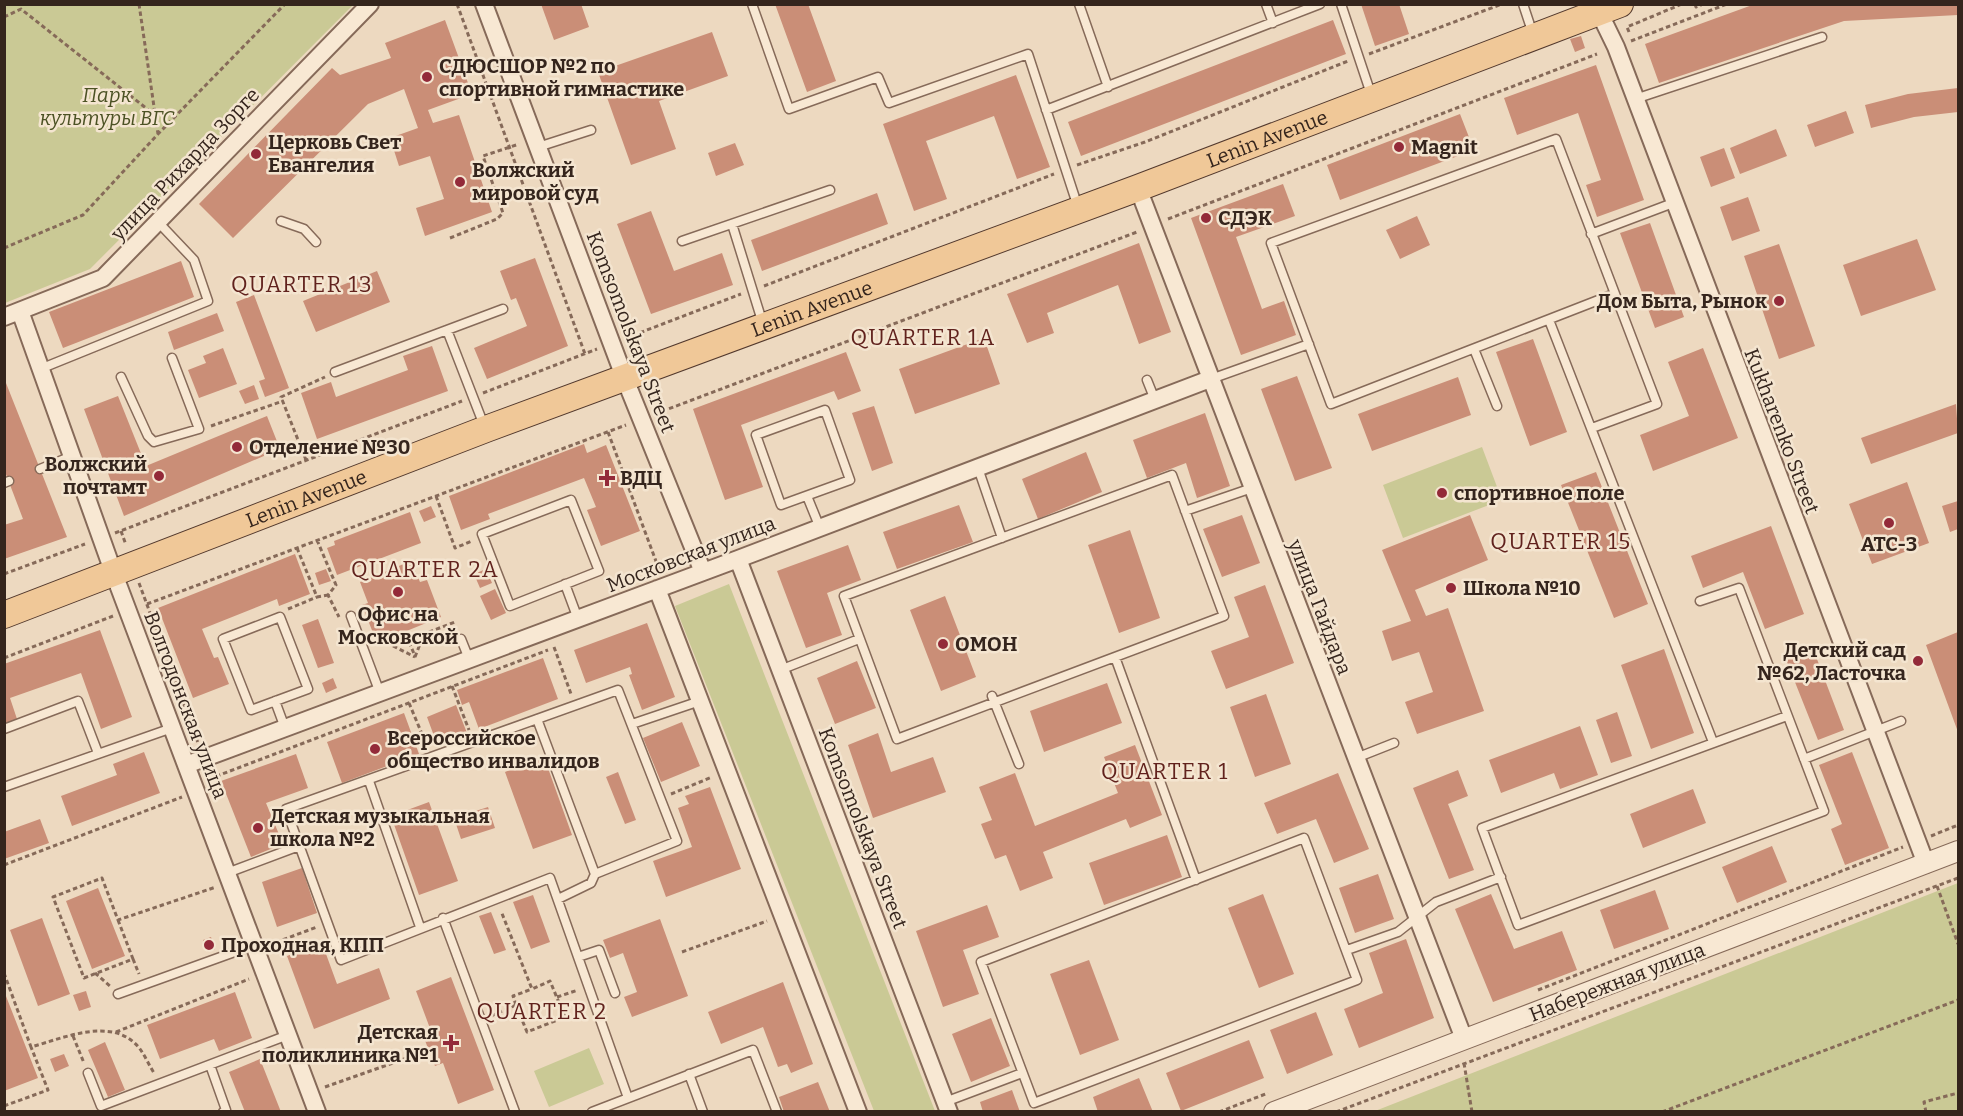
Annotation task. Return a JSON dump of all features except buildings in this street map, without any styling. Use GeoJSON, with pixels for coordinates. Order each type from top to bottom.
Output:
{"type":"FeatureCollection","features":[{"type":"Feature","properties":{"kind":"main road","name":"Lenin Avenue"},"geometry":{"type":"LineString","coordinates":[[4,615],[486,429],[1138,189],[1610,8]]}},
{"type":"Feature","properties":{"kind":"street","name":"улица Рихарда Зорге"},"geometry":{"type":"LineString","coordinates":[[12,314],[103,278],[370,4]]}},
{"type":"Feature","properties":{"kind":"street","name":"Komsomolskaya Street"},"geometry":{"type":"LineString","coordinates":[[484,4],[625,379],[703,572]]}},
{"type":"Feature","properties":{"kind":"street","name":"Kukharenko Street"},"geometry":{"type":"LineString","coordinates":[[1610,8],[1635,99],[1673,203],[1926,864]]}},
{"type":"Feature","properties":{"kind":"street","name":"улица Гайдара"},"geometry":{"type":"LineString","coordinates":[[1138,189],[1464,1040]]}},
{"type":"Feature","properties":{"kind":"street","name":"Волгодонская улица"},"geometry":{"type":"LineString","coordinates":[[12,314],[40,369],[114,574],[317,1112]]}},
{"type":"Feature","properties":{"kind":"street","name":"Московская улица"},"geometry":{"type":"LineString","coordinates":[[186,765],[578,619],[659,581],[703,572],[1210,379]]}},
{"type":"Feature","properties":{"kind":"street","name":"Komsomolskaya Street"},"geometry":{"type":"LineString","coordinates":[[738,559],[947,1107]]}},
{"type":"Feature","properties":{"kind":"street"},"geometry":{"type":"LineString","coordinates":[[659,581],[700,701],[858,1112]]}},
{"type":"Feature","properties":{"kind":"street","name":"Набережная улица"},"geometry":{"type":"LineString","coordinates":[[1274,1112],[1959,851]]}},
{"type":"Feature","properties":{"kind":"lane"},"geometry":{"type":"LineString","coordinates":[[752,4],[789,109],[878,77],[889,103],[1028,54],[1079,210]]}},
{"type":"Feature","properties":{"kind":"lane"},"geometry":{"type":"LineString","coordinates":[[1079,4],[1108,87]]}},
{"type":"Feature","properties":{"kind":"lane"},"geometry":{"type":"LineString","coordinates":[[1266,4],[1273,24]]}},
{"type":"Feature","properties":{"kind":"lane"},"geometry":{"type":"LineString","coordinates":[[1046,110],[1320,4]]}},
{"type":"Feature","properties":{"kind":"lane"},"geometry":{"type":"LineString","coordinates":[[1341,4],[1372,98]]}},
{"type":"Feature","properties":{"kind":"lane"},"geometry":{"type":"LineString","coordinates":[[1523,4],[1534,37]]}},
{"type":"Feature","properties":{"kind":"lane"},"geometry":{"type":"LineString","coordinates":[[1635,99],[1822,37]]}},
{"type":"Feature","properties":{"kind":"lane"},"geometry":{"type":"LineString","coordinates":[[537,143],[591,130]]}},
{"type":"Feature","properties":{"kind":"lane"},"geometry":{"type":"LineString","coordinates":[[1592,428],[1657,404],[1556,139],[1271,243],[1331,404],[1614,294]]}},
{"type":"Feature","properties":{"kind":"lane"},"geometry":{"type":"LineString","coordinates":[[682,241],[830,190]]}},
{"type":"Feature","properties":{"kind":"lane"},"geometry":{"type":"LineString","coordinates":[[1591,234],[1673,203]]}},
{"type":"Feature","properties":{"kind":"lane"},"geometry":{"type":"LineString","coordinates":[[281,221],[304,229],[316,242]]}},
{"type":"Feature","properties":{"kind":"lane"},"geometry":{"type":"LineString","coordinates":[[40,369],[208,301],[194,260],[158,222]]}},
{"type":"Feature","properties":{"kind":"lane"},"geometry":{"type":"LineString","coordinates":[[732,224],[764,327]]}},
{"type":"Feature","properties":{"kind":"lane"},"geometry":{"type":"LineString","coordinates":[[335,372],[503,309]]}},
{"type":"Feature","properties":{"kind":"lane"},"geometry":{"type":"LineString","coordinates":[[1549,320],[1713,742]]}},
{"type":"Feature","properties":{"kind":"lane"},"geometry":{"type":"LineString","coordinates":[[447,330],[486,429]]}},
{"type":"Feature","properties":{"kind":"lane"},"geometry":{"type":"LineString","coordinates":[[1210,379],[1309,344]]}},
{"type":"Feature","properties":{"kind":"lane"},"geometry":{"type":"LineString","coordinates":[[1474,349],[1497,406]]}},
{"type":"Feature","properties":{"kind":"lane"},"geometry":{"type":"LineString","coordinates":[[121,377],[148,436],[154,442],[199,429],[172,358]]}},
{"type":"Feature","properties":{"kind":"lane"},"geometry":{"type":"LineString","coordinates":[[1147,380],[1155,400]]}},
{"type":"Feature","properties":{"kind":"lane"},"geometry":{"type":"LineString","coordinates":[[825,410],[850,480],[807,496],[781,505],[756,435],[825,410]]}},
{"type":"Feature","properties":{"kind":"lane"},"geometry":{"type":"LineString","coordinates":[[40,469],[72,456]]}},
{"type":"Feature","properties":{"kind":"lane"},"geometry":{"type":"LineString","coordinates":[[978,468],[1002,538]]}},
{"type":"Feature","properties":{"kind":"lane"},"geometry":{"type":"LineString","coordinates":[[1172,475],[1185,511],[1224,616],[993,699],[897,739],[844,596],[1172,475]]}},
{"type":"Feature","properties":{"kind":"lane"},"geometry":{"type":"LineString","coordinates":[[1185,511],[1252,488]]}},
{"type":"Feature","properties":{"kind":"lane"},"geometry":{"type":"LineString","coordinates":[[807,496],[820,528]]}},
{"type":"Feature","properties":{"kind":"lane"},"geometry":{"type":"LineString","coordinates":[[571,500],[599,571],[565,584],[510,606],[482,534],[571,500]]}},
{"type":"Feature","properties":{"kind":"lane"},"geometry":{"type":"LineString","coordinates":[[565,584],[578,619]]}},
{"type":"Feature","properties":{"kind":"lane"},"geometry":{"type":"LineString","coordinates":[[1700,601],[1739,588],[1824,811],[1518,925],[1482,828],[1787,716]]}},
{"type":"Feature","properties":{"kind":"lane"},"geometry":{"type":"LineString","coordinates":[[351,616],[380,693]]}},
{"type":"Feature","properties":{"kind":"lane"},"geometry":{"type":"LineString","coordinates":[[280,617],[308,688],[275,701],[250,710],[223,639],[280,617]]}},
{"type":"Feature","properties":{"kind":"lane"},"geometry":{"type":"LineString","coordinates":[[461,639],[469,659]]}},
{"type":"Feature","properties":{"kind":"lane"},"geometry":{"type":"LineString","coordinates":[[780,670],[859,639]]}},
{"type":"Feature","properties":{"kind":"lane"},"geometry":{"type":"LineString","coordinates":[[1115,657],[1196,880]]}},
{"type":"Feature","properties":{"kind":"lane"},"geometry":{"type":"LineString","coordinates":[[558,899],[591,883],[595,874],[677,841],[618,690],[286,809],[341,960],[420,927],[550,878],[628,1098]]}},
{"type":"Feature","properties":{"kind":"lane"},"geometry":{"type":"LineString","coordinates":[[993,699],[1019,764]]}},
{"type":"Feature","properties":{"kind":"lane"},"geometry":{"type":"LineString","coordinates":[[4,729],[78,701],[98,753]]}},
{"type":"Feature","properties":{"kind":"lane"},"geometry":{"type":"LineString","coordinates":[[275,701],[285,728]]}},
{"type":"Feature","properties":{"kind":"lane"},"geometry":{"type":"LineString","coordinates":[[632,724],[700,701]]}},
{"type":"Feature","properties":{"kind":"lane"},"geometry":{"type":"LineString","coordinates":[[537,719],[595,874]]}},
{"type":"Feature","properties":{"kind":"lane"},"geometry":{"type":"LineString","coordinates":[[1804,759],[1901,721]]}},
{"type":"Feature","properties":{"kind":"lane"},"geometry":{"type":"LineString","coordinates":[[4,787],[172,728]]}},
{"type":"Feature","properties":{"kind":"lane"},"geometry":{"type":"LineString","coordinates":[[1356,758],[1394,743]]}},
{"type":"Feature","properties":{"kind":"lane"},"geometry":{"type":"LineString","coordinates":[[369,781],[420,927]]}},
{"type":"Feature","properties":{"kind":"lane"},"geometry":{"type":"LineString","coordinates":[[1304,838],[1347,950],[1358,980],[1034,1103],[981,962],[1304,838]]}},
{"type":"Feature","properties":{"kind":"lane"},"geometry":{"type":"LineString","coordinates":[[228,877],[299,846]]}},
{"type":"Feature","properties":{"kind":"lane"},"geometry":{"type":"LineString","coordinates":[[1347,950],[1398,932],[1436,902],[1501,878]]}},
{"type":"Feature","properties":{"kind":"lane"},"geometry":{"type":"LineString","coordinates":[[443,918],[515,1112]]}},
{"type":"Feature","properties":{"kind":"lane"},"geometry":{"type":"LineString","coordinates":[[118,994],[254,945]]}},
{"type":"Feature","properties":{"kind":"lane"},"geometry":{"type":"LineString","coordinates":[[578,957],[599,950],[615,993]]}},
{"type":"Feature","properties":{"kind":"lane"},"geometry":{"type":"LineString","coordinates":[[88,1073],[101,1106],[288,1035]]}},
{"type":"Feature","properties":{"kind":"lane"},"geometry":{"type":"LineString","coordinates":[[592,1112],[753,1050],[777,1112]]}},
{"type":"Feature","properties":{"kind":"lane"},"geometry":{"type":"LineString","coordinates":[[210,1065],[226,1110],[223,1112]]}},
{"type":"Feature","properties":{"kind":"lane"},"geometry":{"type":"LineString","coordinates":[[947,1107],[1022,1073]]}},
{"type":"Feature","properties":{"kind":"lane"},"geometry":{"type":"LineString","coordinates":[[689,1074],[703,1112]]}},
{"type":"Feature","properties":{"kind":"path"},"geometry":{"type":"LineString","coordinates":[[139,4],[158,134]]}},
{"type":"Feature","properties":{"kind":"path"},"geometry":{"type":"LineString","coordinates":[[4,248],[83,215],[158,134],[285,4]]}},
{"type":"Feature","properties":{"kind":"path"},"geometry":{"type":"LineString","coordinates":[[457,4],[585,354]]}},
{"type":"Feature","properties":{"kind":"path"},"geometry":{"type":"LineString","coordinates":[[621,340],[1502,4]]}},
{"type":"Feature","properties":{"kind":"path"},"geometry":{"type":"LineString","coordinates":[[1682,4],[1627,27],[1631,42],[1727,4]]}},
{"type":"Feature","properties":{"kind":"path"},"geometry":{"type":"LineString","coordinates":[[1695,4],[1696,7],[1703,4]]}},
{"type":"Feature","properties":{"kind":"path"},"geometry":{"type":"LineString","coordinates":[[4,17],[22,7],[156,116]]}},
{"type":"Feature","properties":{"kind":"path"},"geometry":{"type":"LineString","coordinates":[[1168,219],[1597,54]]}},
{"type":"Feature","properties":{"kind":"path"},"geometry":{"type":"LineString","coordinates":[[450,237],[497,219],[503,213],[483,156],[509,147],[537,143]]}},
{"type":"Feature","properties":{"kind":"path"},"geometry":{"type":"LineString","coordinates":[[652,416],[1142,231]]}},
{"type":"Feature","properties":{"kind":"path"},"geometry":{"type":"LineString","coordinates":[[112,534],[599,349]]}},
{"type":"Feature","properties":{"kind":"path"},"geometry":{"type":"LineString","coordinates":[[306,460],[281,397],[335,372]]}},
{"type":"Feature","properties":{"kind":"path"},"geometry":{"type":"LineString","coordinates":[[199,429],[283,401]]}},
{"type":"Feature","properties":{"kind":"path"},"geometry":{"type":"LineString","coordinates":[[136,607],[626,425]]}},
{"type":"Feature","properties":{"kind":"path"},"geometry":{"type":"LineString","coordinates":[[608,432],[659,581]]}},
{"type":"Feature","properties":{"kind":"path"},"geometry":{"type":"LineString","coordinates":[[436,496],[455,548],[484,537]]}},
{"type":"Feature","properties":{"kind":"path"},"geometry":{"type":"LineString","coordinates":[[120,531],[129,552]]}},
{"type":"Feature","properties":{"kind":"path"},"geometry":{"type":"LineString","coordinates":[[280,617],[289,608],[328,595],[336,585],[317,540]]}},
{"type":"Feature","properties":{"kind":"path"},"geometry":{"type":"LineString","coordinates":[[4,574],[90,542]]}},
{"type":"Feature","properties":{"kind":"path"},"geometry":{"type":"LineString","coordinates":[[297,548],[317,597]]}},
{"type":"Feature","properties":{"kind":"path"},"geometry":{"type":"LineString","coordinates":[[139,582],[199,745]]}},
{"type":"Feature","properties":{"kind":"path"},"geometry":{"type":"LineString","coordinates":[[328,595],[337,618],[351,616]]}},
{"type":"Feature","properties":{"kind":"path"},"geometry":{"type":"LineString","coordinates":[[4,658],[115,616]]}},
{"type":"Feature","properties":{"kind":"path"},"geometry":{"type":"LineString","coordinates":[[415,657],[424,634],[455,622]]}},
{"type":"Feature","properties":{"kind":"path"},"geometry":{"type":"LineString","coordinates":[[409,642],[415,657]]}},
{"type":"Feature","properties":{"kind":"path"},"geometry":{"type":"LineString","coordinates":[[204,781],[565,643]]}},
{"type":"Feature","properties":{"kind":"path"},"geometry":{"type":"LineString","coordinates":[[393,646],[415,657]]}},
{"type":"Feature","properties":{"kind":"path"},"geometry":{"type":"LineString","coordinates":[[554,648],[575,705]]}},
{"type":"Feature","properties":{"kind":"path"},"geometry":{"type":"LineString","coordinates":[[452,686],[473,742]]}},
{"type":"Feature","properties":{"kind":"path"},"geometry":{"type":"LineString","coordinates":[[409,703],[432,758]]}},
{"type":"Feature","properties":{"kind":"path"},"geometry":{"type":"LineString","coordinates":[[661,799],[716,776]]}},
{"type":"Feature","properties":{"kind":"path"},"geometry":{"type":"LineString","coordinates":[[4,866],[187,795]]}},
{"type":"Feature","properties":{"kind":"path"},"geometry":{"type":"LineString","coordinates":[[1534,991],[1959,825]]}},
{"type":"Feature","properties":{"kind":"path"},"geometry":{"type":"LineString","coordinates":[[118,920],[228,877]]}},
{"type":"Feature","properties":{"kind":"path"},"geometry":{"type":"LineString","coordinates":[[102,878],[118,920],[133,959],[84,978],[53,897],[102,878]]}},
{"type":"Feature","properties":{"kind":"path"},"geometry":{"type":"LineString","coordinates":[[1336,1112],[1959,878]]}},
{"type":"Feature","properties":{"kind":"path"},"geometry":{"type":"LineString","coordinates":[[1937,886],[1959,944]]}},
{"type":"Feature","properties":{"kind":"path"},"geometry":{"type":"LineString","coordinates":[[496,898],[532,989]]}},
{"type":"Feature","properties":{"kind":"path"},"geometry":{"type":"LineString","coordinates":[[682,952],[772,919]]}},
{"type":"Feature","properties":{"kind":"path"},"geometry":{"type":"LineString","coordinates":[[272,956],[268,945],[328,923]]}},
{"type":"Feature","properties":{"kind":"path"},"geometry":{"type":"LineString","coordinates":[[4,973],[48,1090],[4,1106]]}},
{"type":"Feature","properties":{"kind":"path"},"geometry":{"type":"LineString","coordinates":[[95,973],[118,994]]}},
{"type":"Feature","properties":{"kind":"path"},"geometry":{"type":"LineString","coordinates":[[114,1033],[265,973]]}},
{"type":"Feature","properties":{"kind":"path"},"geometry":{"type":"LineString","coordinates":[[550,981],[565,1017],[527,1032],[513,996],[532,989],[550,981]]}},
{"type":"Feature","properties":{"kind":"path"},"geometry":{"type":"LineString","coordinates":[[557,997],[589,986]]}},
{"type":"Feature","properties":{"kind":"path"},"geometry":{"type":"LineString","coordinates":[[1662,1112],[1959,1000]]}},
{"type":"Feature","properties":{"kind":"path"},"geometry":{"type":"LineString","coordinates":[[481,1020],[516,1005]]}},
{"type":"Feature","properties":{"kind":"path"},"geometry":{"type":"LineString","coordinates":[[32,1047],[99,1029],[114,1033],[139,1047],[160,1084]]}},
{"type":"Feature","properties":{"kind":"path"},"geometry":{"type":"LineString","coordinates":[[73,1036],[88,1073]]}},
{"type":"Feature","properties":{"kind":"path"},"geometry":{"type":"LineString","coordinates":[[326,1095],[323,1088],[421,1053]]}},
{"type":"Feature","properties":{"kind":"path"},"geometry":{"type":"LineString","coordinates":[[1464,1063],[1472,1112]]}},
{"type":"Feature","properties":{"kind":"path"},"geometry":{"type":"LineString","coordinates":[[1219,1112],[1273,1091]]}},
{"type":"Feature","properties":{"kind":"path"},"geometry":{"type":"LineString","coordinates":[[1926,1112],[1924,1102],[1959,1093]]}},
{"type":"Feature","properties":{"kind":"green space","name":"Парк культуры ВГС"},"geometry":{"type":"Polygon","coordinates":[[[5,4],[353,5],[90,269],[5,303],[5,4]]]}},
{"type":"Feature","properties":{"kind":"green space","name":"спортивное поле"},"geometry":{"type":"Polygon","coordinates":[[[1482,447],[1502,500],[1403,538],[1383,485],[1482,447]]]}},
{"type":"Feature","properties":{"kind":"green space"},"geometry":{"type":"Polygon","coordinates":[[[729,584],[935,1111],[874,1111],[675,606],[729,584]]]}},
{"type":"Feature","properties":{"kind":"green space"},"geometry":{"type":"Polygon","coordinates":[[[1958,883],[1958,1111],[1375,1111],[1958,883]]]}},
{"type":"Feature","properties":{"kind":"green space"},"geometry":{"type":"Polygon","coordinates":[[[589,1048],[604,1084],[549,1107],[534,1071],[589,1048]]]}},
{"type":"Feature","properties":{"kind":"place","name":"СДЮСШОР №2 по спортивной гимнастике"},"geometry":{"type":"Point","coordinates":[427,77]}},
{"type":"Feature","properties":{"kind":"place","name":"Magnit"},"geometry":{"type":"Point","coordinates":[1399,147]}},
{"type":"Feature","properties":{"kind":"place","name":"Церковь Свет Евангелия"},"geometry":{"type":"Point","coordinates":[256,154]}},
{"type":"Feature","properties":{"kind":"place","name":"Волжский мировой суд"},"geometry":{"type":"Point","coordinates":[460,182]}},
{"type":"Feature","properties":{"kind":"place","name":"СДЭК"},"geometry":{"type":"Point","coordinates":[1206,218]}},
{"type":"Feature","properties":{"kind":"place","name":"Дом Быта, Рынок"},"geometry":{"type":"Point","coordinates":[1779,301]}},
{"type":"Feature","properties":{"kind":"place","name":"Отделение №30"},"geometry":{"type":"Point","coordinates":[237,447]}},
{"type":"Feature","properties":{"kind":"place","name":"Волжский почтамт"},"geometry":{"type":"Point","coordinates":[159,476]}},
{"type":"Feature","properties":{"kind":"place","name":"ВДЦ"},"geometry":{"type":"Point","coordinates":[607,478]}},
{"type":"Feature","properties":{"kind":"place","name":"спортивное поле"},"geometry":{"type":"Point","coordinates":[1442,493]}},
{"type":"Feature","properties":{"kind":"place","name":"АТС-3"},"geometry":{"type":"Point","coordinates":[1889,523]}},
{"type":"Feature","properties":{"kind":"place","name":"Школа №10"},"geometry":{"type":"Point","coordinates":[1451,588]}},
{"type":"Feature","properties":{"kind":"place","name":"Офис на Московской"},"geometry":{"type":"Point","coordinates":[398,592]}},
{"type":"Feature","properties":{"kind":"place","name":"ОМОН"},"geometry":{"type":"Point","coordinates":[943,644]}},
{"type":"Feature","properties":{"kind":"place","name":"Детский сад №62, Ласточка"},"geometry":{"type":"Point","coordinates":[1918,661]}},
{"type":"Feature","properties":{"kind":"place","name":"Всероссийское общество инвалидов"},"geometry":{"type":"Point","coordinates":[375,749]}},
{"type":"Feature","properties":{"kind":"place","name":"Детская музыкальная школа №2"},"geometry":{"type":"Point","coordinates":[258,828]}},
{"type":"Feature","properties":{"kind":"place","name":"Проходная, КПП"},"geometry":{"type":"Point","coordinates":[209,945]}},
{"type":"Feature","properties":{"kind":"place","name":"Детская поликлиника №1"},"geometry":{"type":"Point","coordinates":[451,1043]}},
{"type":"Feature","properties":{"kind":"district","name":"QUARTER 13"},"geometry":{"type":"Point","coordinates":[302,284]}},
{"type":"Feature","properties":{"kind":"district","name":"QUARTER 1A"},"geometry":{"type":"Point","coordinates":[923,337]}},
{"type":"Feature","properties":{"kind":"district","name":"QUARTER 15"},"geometry":{"type":"Point","coordinates":[1561,541]}},
{"type":"Feature","properties":{"kind":"district","name":"QUARTER 2A"},"geometry":{"type":"Point","coordinates":[425,569]}},
{"type":"Feature","properties":{"kind":"district","name":"QUARTER 1"},"geometry":{"type":"Point","coordinates":[1165,771]}},
{"type":"Feature","properties":{"kind":"district","name":"QUARTER 2"},"geometry":{"type":"Point","coordinates":[542,1011]}}]}
